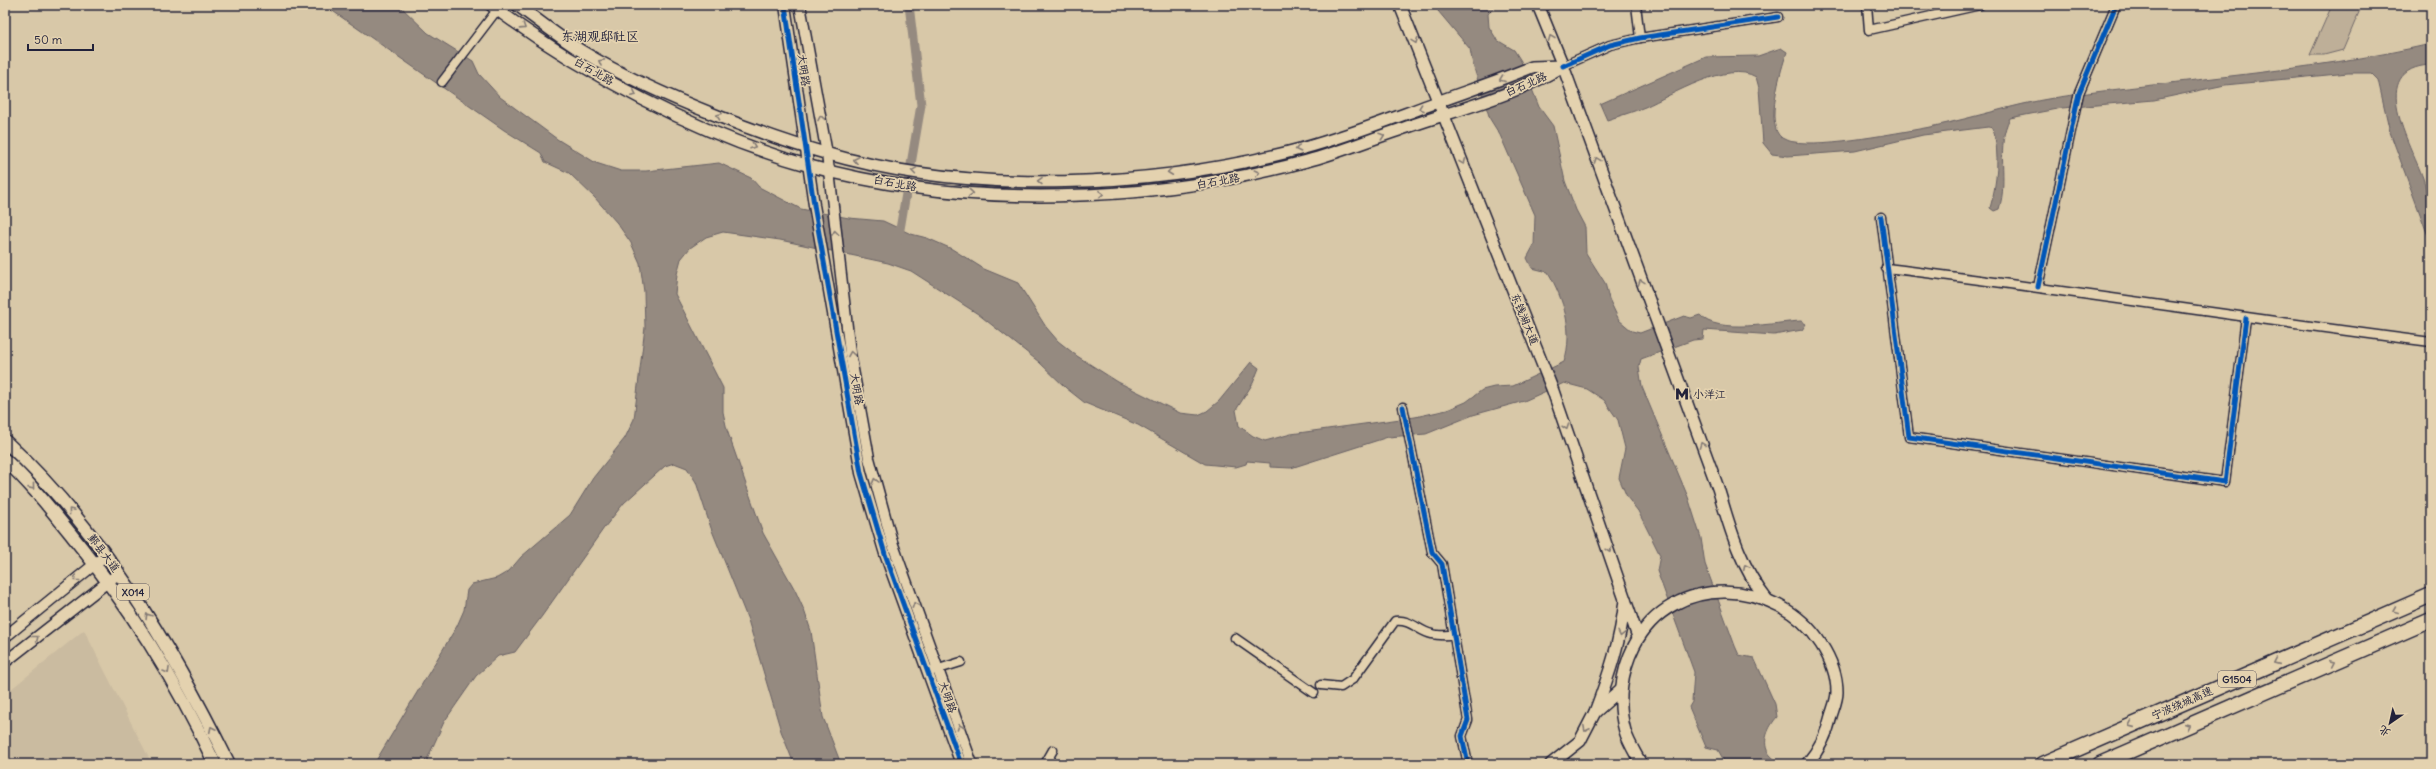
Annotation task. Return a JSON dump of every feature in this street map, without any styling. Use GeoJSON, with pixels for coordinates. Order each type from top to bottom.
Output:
{"type":"FeatureCollection","features":[{"type":"Feature","properties":{"kind":"highway","name":"宁波绕城高速"},"geometry":{"type":"LineString","coordinates":[[2043,764],[2431,595]]}},
{"type":"Feature","properties":{"kind":"highway","name":"宁波绕城高速"},"geometry":{"type":"LineString","coordinates":[[2100,764],[2431,620]]}},
{"type":"Feature","properties":{"kind":"main road","name":"白石北路"},"geometry":{"type":"LineString","coordinates":[[517,5],[580,50],[632,80],[716,115],[827,154],[933,175],[968,178],[1054,181],[1098,180],[1194,169],[1304,148],[1471,91],[1532,67],[1563,66]]}},
{"type":"Feature","properties":{"kind":"main road","name":"东钱湖大道"},"geometry":{"type":"LineString","coordinates":[[1400,5],[1553,391],[1625,595],[1638,637]]}},
{"type":"Feature","properties":{"kind":"main road"},"geometry":{"type":"LineString","coordinates":[[1538,5],[1563,66],[1654,319],[1718,488],[1737,550],[1753,582],[1767,600]]}},
{"type":"Feature","properties":{"kind":"main road","name":"白石北路"},"geometry":{"type":"LineString","coordinates":[[494,7],[578,62],[656,105],[727,137],[808,166],[829,171],[932,190],[979,194],[1060,195],[1143,191],[1194,185],[1243,176],[1310,161],[1444,114],[1478,104],[1536,82],[1563,66]]}},
{"type":"Feature","properties":{"kind":"main road","name":"鄞县大道"},"geometry":{"type":"LineString","coordinates":[[5,441],[33,466],[119,573],[173,656],[198,701],[229,764]]}},
{"type":"Feature","properties":{"kind":"main road","name":"鄞县大道"},"geometry":{"type":"LineString","coordinates":[[5,460],[26,479],[109,581],[162,662],[191,713],[215,764]]}},
{"type":"Feature","properties":{"kind":"main road"},"geometry":{"type":"LineString","coordinates":[[1641,764],[1625,731],[1620,690],[1626,662],[1638,637],[1662,611],[1696,594],[1728,591],[1767,600],[1788,610],[1811,629],[1831,660],[1837,693],[1828,726],[1816,759],[1807,764]]}},
{"type":"Feature","properties":{"kind":"main road"},"geometry":{"type":"LineString","coordinates":[[1550,764],[1580,741],[1595,712],[1615,656],[1622,628],[1625,595]]}},
{"type":"Feature","properties":{"kind":"main road"},"geometry":{"type":"LineString","coordinates":[[1595,712],[1620,690]]}},
{"type":"Feature","properties":{"kind":"street","name":"大明路"},"geometry":{"type":"LineString","coordinates":[[785,5],[814,205],[861,473],[885,554],[929,672],[961,764]]}},
{"type":"Feature","properties":{"kind":"street","name":"大明路"},"geometry":{"type":"LineString","coordinates":[[800,5],[827,154],[832,209],[850,353],[869,458],[892,542],[939,668],[972,764]]}},
{"type":"Feature","properties":{"kind":"street"},"geometry":{"type":"LineString","coordinates":[[1636,5],[1640,38]]}},
{"type":"Feature","properties":{"kind":"street"},"geometry":{"type":"LineString","coordinates":[[1867,5],[1869,30],[1980,5]]}},
{"type":"Feature","properties":{"kind":"street"},"geometry":{"type":"LineString","coordinates":[[2038,287],[2079,93],[2116,5]]}},
{"type":"Feature","properties":{"kind":"street"},"geometry":{"type":"LineString","coordinates":[[442,82],[472,42],[494,7]]}},
{"type":"Feature","properties":{"kind":"street"},"geometry":{"type":"LineString","coordinates":[[1563,66],[1610,45],[1640,38],[1778,17]]}},
{"type":"Feature","properties":{"kind":"street"},"geometry":{"type":"LineString","coordinates":[[1881,217],[1886,268],[1909,437],[2224,482],[2246,318]]}},
{"type":"Feature","properties":{"kind":"street"},"geometry":{"type":"LineString","coordinates":[[1886,268],[2038,287],[2246,318],[2431,342]]}},
{"type":"Feature","properties":{"kind":"street"},"geometry":{"type":"LineString","coordinates":[[1403,407],[1432,552],[1442,564],[1468,720],[1462,736],[1468,764]]}},
{"type":"Feature","properties":{"kind":"street"},"geometry":{"type":"LineString","coordinates":[[5,636],[106,555]]}},
{"type":"Feature","properties":{"kind":"street"},"geometry":{"type":"LineString","coordinates":[[5,662],[119,573]]}},
{"type":"Feature","properties":{"kind":"street"},"geometry":{"type":"LineString","coordinates":[[1322,685],[1341,687],[1353,679],[1395,621],[1405,620],[1421,630],[1434,635],[1454,635]]}},
{"type":"Feature","properties":{"kind":"street"},"geometry":{"type":"LineString","coordinates":[[1235,638],[1314,693]]}},
{"type":"Feature","properties":{"kind":"street"},"geometry":{"type":"LineString","coordinates":[[929,672],[961,662]]}},
{"type":"Feature","properties":{"kind":"street"},"geometry":{"type":"LineString","coordinates":[[1045,764],[1053,750]]}},
{"type":"Feature","properties":{"kind":"shaded area"},"geometry":{"type":"Polygon","coordinates":[[[324,5],[399,5],[428,33],[473,61],[479,74],[500,97],[557,139],[596,163],[621,171],[646,171],[719,163],[751,178],[759,187],[801,209],[849,218],[883,221],[911,234],[927,238],[952,249],[984,269],[1018,283],[1046,327],[1058,341],[1077,356],[1118,382],[1180,413],[1198,415],[1207,411],[1219,401],[1251,362],[1259,368],[1253,383],[1236,410],[1239,426],[1253,436],[1265,441],[1291,434],[1415,417],[1447,410],[1466,402],[1482,390],[1494,387],[1513,386],[1564,362],[1567,350],[1568,327],[1563,305],[1548,272],[1532,268],[1527,258],[1534,245],[1535,215],[1500,135],[1490,119],[1473,65],[1470,49],[1433,5],[1496,5],[1488,14],[1489,27],[1497,40],[1514,50],[1521,61],[1539,107],[1553,126],[1565,181],[1576,210],[1585,227],[1586,253],[1605,283],[1609,299],[1619,320],[1632,331],[1640,333],[1684,316],[1691,318],[1700,315],[1708,321],[1719,325],[1748,326],[1801,321],[1806,324],[1802,330],[1774,335],[1704,330],[1703,339],[1693,340],[1641,359],[1639,367],[1642,387],[1688,497],[1701,538],[1705,564],[1735,646],[1739,655],[1754,658],[1775,704],[1777,717],[1771,725],[1767,735],[1766,745],[1770,755],[1778,764],[1726,764],[1718,750],[1706,747],[1689,707],[1692,702],[1694,672],[1657,571],[1660,555],[1638,511],[1627,497],[1619,478],[1625,448],[1618,420],[1604,400],[1587,389],[1564,383],[1524,401],[1473,415],[1426,434],[1388,437],[1291,468],[1270,467],[1270,463],[1247,461],[1246,464],[1236,467],[1205,464],[1138,425],[1085,403],[1066,388],[1039,362],[978,314],[911,271],[888,263],[780,240],[723,232],[706,237],[690,248],[681,259],[677,274],[675,294],[723,388],[723,412],[727,430],[763,533],[795,590],[804,610],[811,631],[823,717],[841,764],[794,764],[781,731],[748,620],[711,528],[696,482],[687,468],[674,463],[665,466],[624,503],[604,528],[515,652],[498,656],[476,676],[444,722],[425,764],[374,764],[457,626],[464,610],[467,590],[472,584],[497,578],[509,571],[521,557],[570,515],[593,478],[625,438],[634,419],[645,327],[644,292],[640,263],[631,243],[617,223],[595,198],[569,173],[545,162],[541,153],[504,130],[324,5]]]}},
{"type":"Feature","properties":{"kind":"shaded area"},"geometry":{"type":"Polygon","coordinates":[[[2332,5],[2362,5],[2343,50],[2324,55],[2310,55],[2332,5]]]}},
{"type":"Feature","properties":{"kind":"shaded area"},"geometry":{"type":"Polygon","coordinates":[[[2431,44],[2431,65],[2411,69],[2400,79],[2396,93],[2398,110],[2403,129],[2423,178],[2427,194],[2430,211],[2431,244],[2390,132],[2378,80],[2371,73],[2348,73],[2225,85],[2154,100],[2062,108],[2010,118],[2003,140],[2002,198],[1999,209],[1994,211],[1990,208],[1997,169],[1993,128],[1988,127],[1923,135],[1855,151],[1788,156],[1772,154],[1763,143],[1759,88],[1756,77],[1744,73],[1731,73],[1700,81],[1645,107],[1607,120],[1600,104],[1706,57],[1758,56],[1781,48],[1787,52],[1778,84],[1774,110],[1774,122],[1777,132],[1782,138],[1792,142],[1824,143],[1927,128],[2040,100],[2339,62],[2431,44]]]}},
{"type":"Feature","properties":{"kind":"shaded area"},"geometry":{"type":"Polygon","coordinates":[[[84,630],[152,764],[5,764],[5,694],[84,630]]]}},
{"type":"Feature","properties":{"kind":"waterway"},"geometry":{"type":"LineString","coordinates":[[898,241],[921,105],[909,5]]}},
{"type":"Feature","properties":{"kind":"cycle path"},"geometry":{"type":"LineString","coordinates":[[785,5],[814,205],[861,473],[885,554],[961,764]]}},
{"type":"Feature","properties":{"kind":"cycle path"},"geometry":{"type":"LineString","coordinates":[[2038,287],[2079,93],[2116,5]]}},
{"type":"Feature","properties":{"kind":"cycle path"},"geometry":{"type":"LineString","coordinates":[[1563,66],[1610,45],[1640,38],[1778,17]]}},
{"type":"Feature","properties":{"kind":"cycle path"},"geometry":{"type":"LineString","coordinates":[[1881,217],[1909,437],[2225,482],[2246,318]]}},
{"type":"Feature","properties":{"kind":"cycle path"},"geometry":{"type":"LineString","coordinates":[[1403,407],[1432,552],[1442,564],[1468,720],[1462,736],[1468,764]]}},
{"type":"Feature","properties":{"kind":"place","name":"小洋江"},"geometry":{"type":"Point","coordinates":[1682,394]}},
{"type":"Feature","properties":{"kind":"district","name":"东湖观邸社区"},"geometry":{"type":"Point","coordinates":[600,36]}}]}
